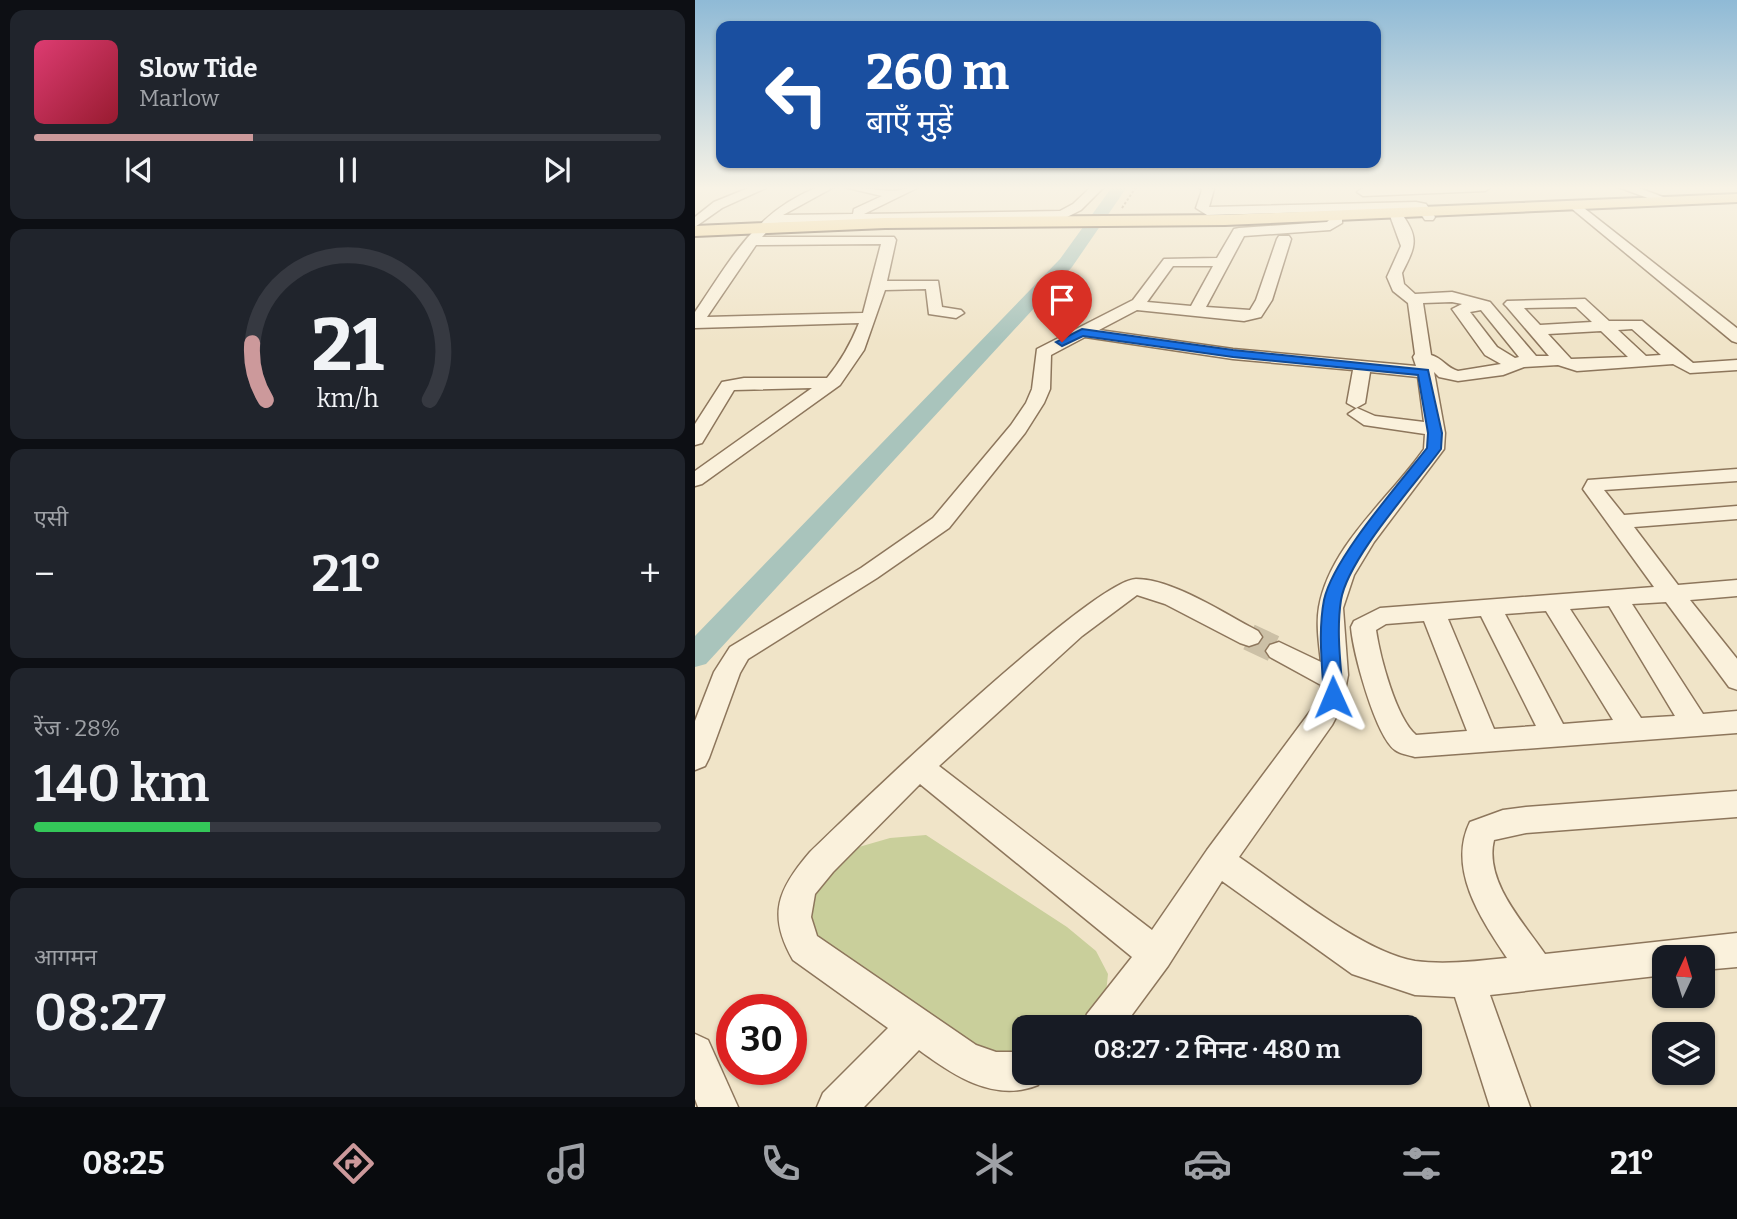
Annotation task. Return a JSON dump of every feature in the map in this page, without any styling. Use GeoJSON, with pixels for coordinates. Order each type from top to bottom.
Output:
{"type":"FeatureCollection","features":[{"type":"Feature","properties":{"kind":"street"},"geometry":{"type":"LineString","coordinates":[[695,296],[750,239]]}},
{"type":"Feature","properties":{"kind":"street"},"geometry":{"type":"LineString","coordinates":[[695,323],[752,239]]}},
{"type":"Feature","properties":{"kind":"street"},"geometry":{"type":"LineString","coordinates":[[695,480],[831,383],[842,372],[857,348],[869,318],[886,252],[887,239],[882,239]]}},
{"type":"Feature","properties":{"kind":"street"},"geometry":{"type":"LineString","coordinates":[[1196,311],[1235,239]]}},
{"type":"Feature","properties":{"kind":"street"},"geometry":{"type":"LineString","coordinates":[[1135,305],[1244,316],[1254,314],[1264,300],[1284,239]]}},
{"type":"Feature","properties":{"kind":"street"},"geometry":{"type":"LineString","coordinates":[[1406,239],[1408,250],[1395,271],[1394,279],[1402,291],[1413,299],[1452,297],[1485,305],[1522,362]]}},
{"type":"Feature","properties":{"kind":"street"},"geometry":{"type":"LineString","coordinates":[[1622,239],[1737,338]]}},
{"type":"Feature","properties":{"kind":"street"},"geometry":{"type":"LineString","coordinates":[[1627,239],[1737,322]]}},
{"type":"Feature","properties":{"kind":"street"},"geometry":{"type":"LineString","coordinates":[[695,758],[727,672],[739,653],[869,573],[941,523],[1018,429],[1035,403],[1041,389],[1043,353],[1135,305],[1146,296],[1169,262],[1222,262]]}},
{"type":"Feature","properties":{"kind":"street"},"geometry":{"type":"LineString","coordinates":[[877,286],[933,284],[934,311],[956,313]]}},
{"type":"Feature","properties":{"kind":"street"},"geometry":{"type":"LineString","coordinates":[[1109,1015],[1156,954],[1218,860],[1322,718],[1333,697],[1330,627],[1333,597],[1345,571],[1368,534],[1434,449],[1434,429],[1413,299]]}},
{"type":"Feature","properties":{"kind":"street"},"geometry":{"type":"LineString","coordinates":[[1522,362],[1491,351],[1460,309],[1485,305],[1577,301],[1641,361]]}},
{"type":"Feature","properties":{"kind":"street"},"geometry":{"type":"LineString","coordinates":[[1512,304],[1563,360],[1577,366],[1676,359]]}},
{"type":"Feature","properties":{"kind":"street"},"geometry":{"type":"LineString","coordinates":[[695,323],[869,318]]}},
{"type":"Feature","properties":{"kind":"street"},"geometry":{"type":"LineString","coordinates":[[1536,330],[1638,325],[1690,368],[1737,365]]}},
{"type":"Feature","properties":{"kind":"street"},"geometry":{"type":"LineString","coordinates":[[1082,332],[1233,354],[1362,367],[1423,365],[1433,362],[1445,373],[1458,376],[1497,372],[1522,362],[1563,360]]}},
{"type":"Feature","properties":{"kind":"street"},"geometry":{"type":"LineString","coordinates":[[1362,367],[1356,408],[1371,421],[1434,429]]}},
{"type":"Feature","properties":{"kind":"street"},"geometry":{"type":"LineString","coordinates":[[695,439],[728,386],[744,383],[831,383]]}},
{"type":"Feature","properties":{"kind":"street"},"geometry":{"type":"LineString","coordinates":[[1734,479],[1595,484],[1593,489],[1737,680]]}},
{"type":"Feature","properties":{"kind":"street"},"geometry":{"type":"LineString","coordinates":[[1617,522],[1737,512]]}},
{"type":"Feature","properties":{"kind":"street"},"geometry":{"type":"LineString","coordinates":[[1012,1070],[997,1071],[966,1061],[805,948],[795,932],[793,920],[801,889],[812,872],[852,829],[1056,644],[1126,589],[1141,587],[1161,592],[1249,637]]}},
{"type":"Feature","properties":{"kind":"street"},"geometry":{"type":"LineString","coordinates":[[1737,588],[1380,616],[1363,627],[1366,650],[1392,722],[1402,740],[1415,746],[1737,722]]}},
{"type":"Feature","properties":{"kind":"street"},"geometry":{"type":"LineString","coordinates":[[1616,598],[1695,725]]}},
{"type":"Feature","properties":{"kind":"street"},"geometry":{"type":"LineString","coordinates":[[1554,604],[1634,731]]}},
{"type":"Feature","properties":{"kind":"street"},"geometry":{"type":"LineString","coordinates":[[1489,607],[1555,736]]}},
{"type":"Feature","properties":{"kind":"street"},"geometry":{"type":"LineString","coordinates":[[1432,611],[1485,741]]}},
{"type":"Feature","properties":{"kind":"street"},"geometry":{"type":"LineString","coordinates":[[1279,652],[1334,680]]}},
{"type":"Feature","properties":{"kind":"street"},"geometry":{"type":"LineString","coordinates":[[920,768],[1156,954]]}},
{"type":"Feature","properties":{"kind":"street"},"geometry":{"type":"LineString","coordinates":[[1536,971],[1485,888],[1475,844],[1481,831],[1503,823],[1526,820],[1737,804]]}},
{"type":"Feature","properties":{"kind":"street"},"geometry":{"type":"LineString","coordinates":[[1218,860],[1364,962],[1415,978],[1467,980],[1652,959]]}},
{"type":"Feature","properties":{"kind":"street"},"geometry":{"type":"LineString","coordinates":[[1715,952],[1737,950]]}},
{"type":"Feature","properties":{"kind":"street"},"geometry":{"type":"LineString","coordinates":[[1467,980],[1510,1107]]}},
{"type":"Feature","properties":{"kind":"street"},"geometry":{"type":"LineString","coordinates":[[837,1107],[916,1026]]}},
{"type":"Feature","properties":{"kind":"street"},"geometry":{"type":"LineString","coordinates":[[695,1053],[718,1107]]}},
{"type":"Feature","properties":{"kind":"green space"},"geometry":{"type":"Polygon","coordinates":[[[926,835],[1067,927],[1096,951],[1108,974],[1105,1002],[1098,1015],[1012,1015],[1012,1057],[983,1051],[801,930],[803,905],[852,849],[890,838],[926,835]]]}},
{"type":"Feature","properties":{"kind":"waterway"},"geometry":{"type":"LineString","coordinates":[[695,656],[978,359],[1066,263],[1083,239]]}},
{"type":"Feature","properties":{"kind":"tunnel"},"geometry":{"type":"LineString","coordinates":[[1249,637],[1279,651]]}},
{"type":"Feature","properties":{"kind":"route"},"geometry":{"type":"LineString","coordinates":[[1062,342],[1082,332],[1233,354],[1424,372],[1435,433],[1434,449],[1368,534],[1345,571],[1333,597],[1330,627],[1333,697]]}}]}
